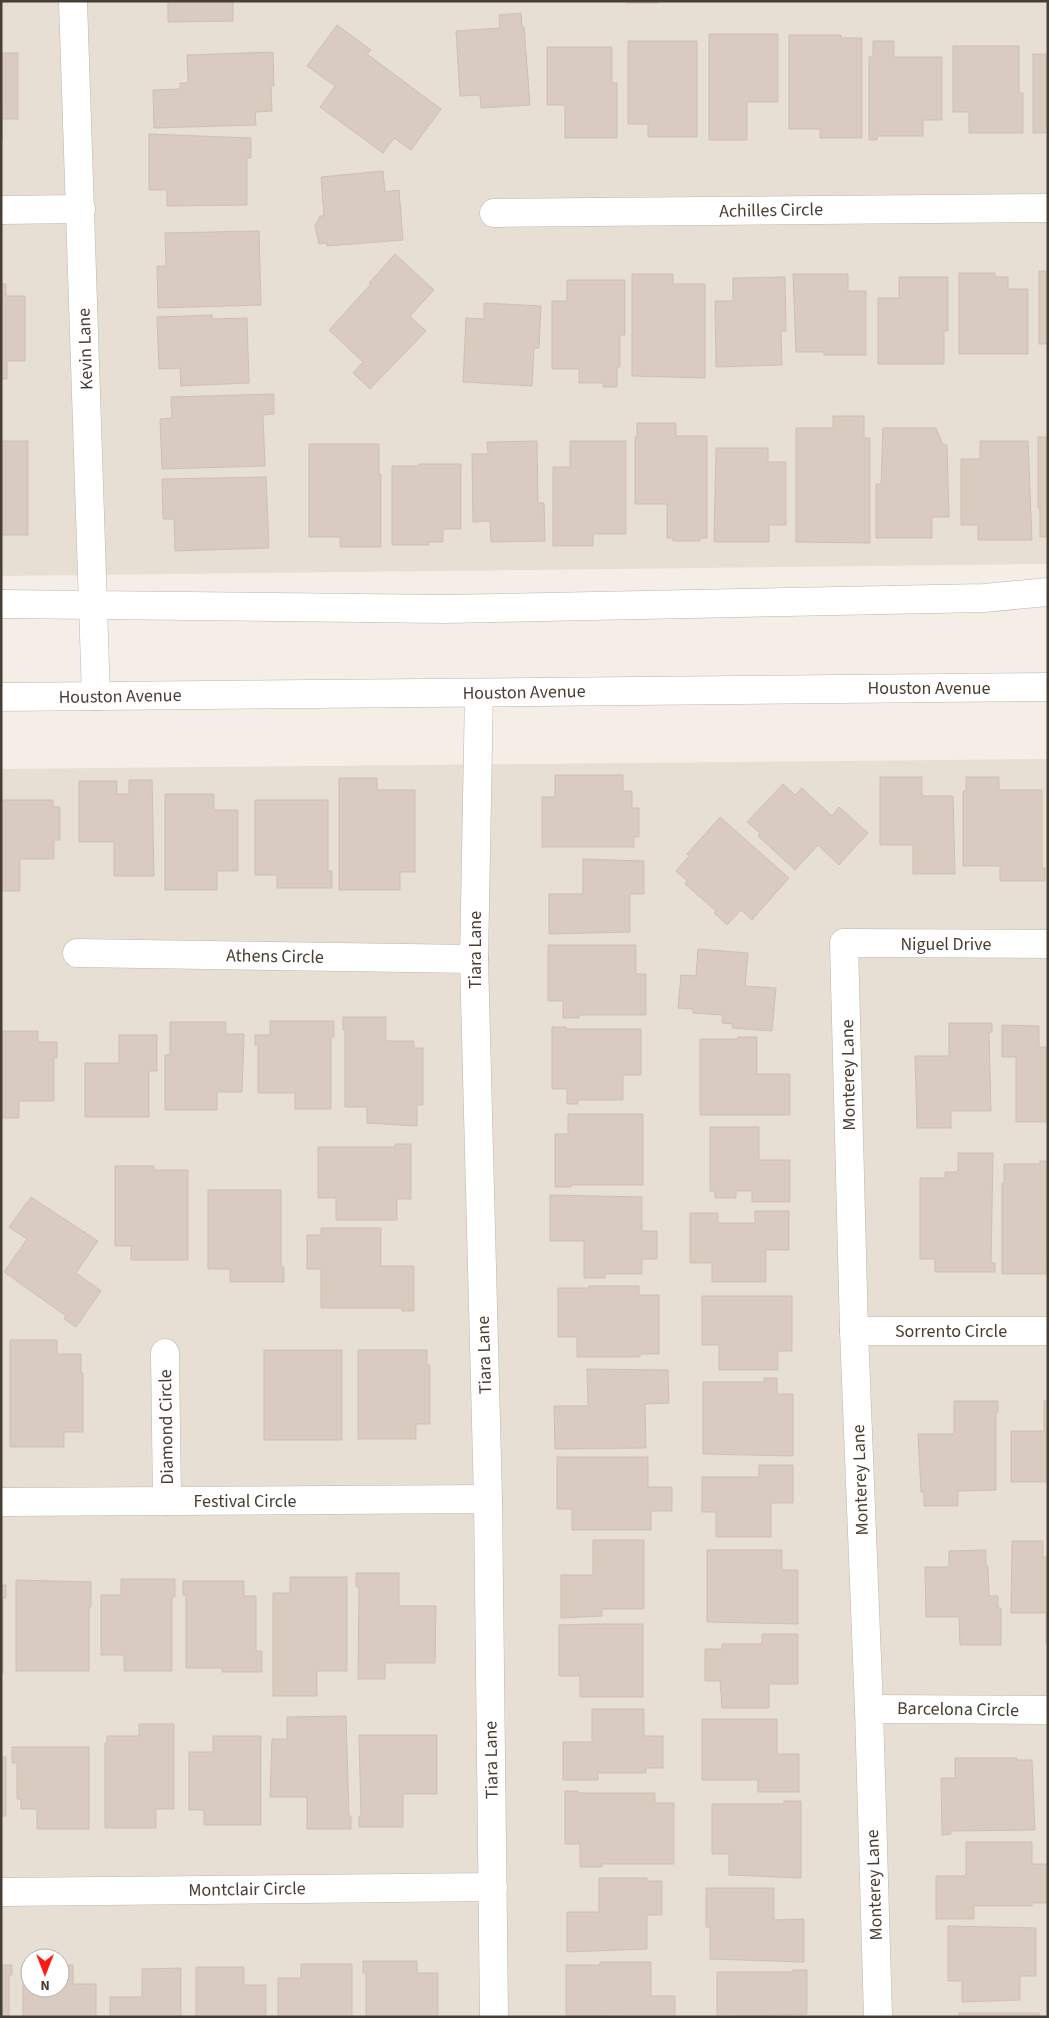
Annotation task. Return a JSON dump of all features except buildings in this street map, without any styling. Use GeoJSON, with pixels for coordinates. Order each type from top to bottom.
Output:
{"type":"FeatureCollection","features":[{"type":"Feature","properties":{"kind":"street","name":"Kevin Lane"},"geometry":{"type":"LineString","coordinates":[[73,1],[96,696]]}},
{"type":"Feature","properties":{"kind":"street","name":"Achilles Circle"},"geometry":{"type":"LineString","coordinates":[[494,213],[1048,208]]}},
{"type":"Feature","properties":{"kind":"street"},"geometry":{"type":"LineString","coordinates":[[1,210],[80,209]]}},
{"type":"Feature","properties":{"kind":"street"},"geometry":{"type":"LineString","coordinates":[[1,604],[93,603],[445,609],[984,598],[1048,592]]}},
{"type":"Feature","properties":{"kind":"street","name":"Houston Avenue"},"geometry":{"type":"LineString","coordinates":[[1,697],[1048,687]]}},
{"type":"Feature","properties":{"kind":"street","name":"Tiara Lane"},"geometry":{"type":"LineString","coordinates":[[479,693],[474,959],[488,1499],[494,2017]]}},
{"type":"Feature","properties":{"kind":"street","name":"Niguel Drive"},"geometry":{"type":"LineString","coordinates":[[844,943],[1048,944]]}},
{"type":"Feature","properties":{"kind":"street","name":"Monterey Lane"},"geometry":{"type":"LineString","coordinates":[[844,943],[854,1331],[869,1709],[878,2017]]}},
{"type":"Feature","properties":{"kind":"street","name":"Athens Circle"},"geometry":{"type":"LineString","coordinates":[[77,953],[474,959]]}},
{"type":"Feature","properties":{"kind":"street","name":"Sorrento Circle"},"geometry":{"type":"LineString","coordinates":[[854,1331],[1048,1331]]}},
{"type":"Feature","properties":{"kind":"street","name":"Diamond Circle"},"geometry":{"type":"LineString","coordinates":[[165,1353],[167,1501]]}},
{"type":"Feature","properties":{"kind":"street","name":"Festival Circle"},"geometry":{"type":"LineString","coordinates":[[1,1502],[488,1499]]}},
{"type":"Feature","properties":{"kind":"street","name":"Barcelona Circle"},"geometry":{"type":"LineString","coordinates":[[869,1709],[1048,1710]]}},
{"type":"Feature","properties":{"kind":"street","name":"Montclair Circle"},"geometry":{"type":"LineString","coordinates":[[1,1892],[493,1887]]}},
{"type":"Feature","properties":{"kind":"shaded area"},"geometry":{"type":"Polygon","coordinates":[[[1,1],[1048,1],[1048,564],[1,576],[1,1]]]}},
{"type":"Feature","properties":{"kind":"shaded area"},"geometry":{"type":"Polygon","coordinates":[[[1048,759],[1048,2017],[1,2017],[1,769],[1048,759]]]}}]}
